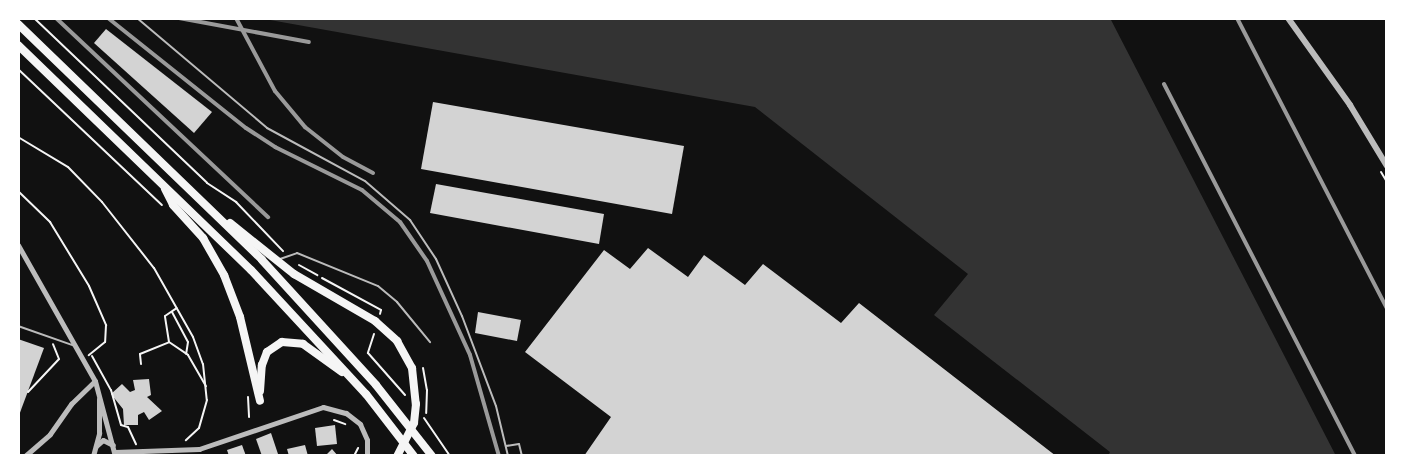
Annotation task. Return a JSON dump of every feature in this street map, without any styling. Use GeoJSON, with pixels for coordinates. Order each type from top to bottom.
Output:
{"type":"FeatureCollection","features":[{"type":"Feature","properties":{"kind":"main road"},"geometry":{"type":"LineString","coordinates":[[18,18],[27,33]]}},
{"type":"Feature","properties":{"kind":"main road"},"geometry":{"type":"LineString","coordinates":[[18,24],[221,218],[363,370],[432,456]]}},
{"type":"Feature","properties":{"kind":"main road"},"geometry":{"type":"LineString","coordinates":[[18,45],[251,270],[353,380],[414,456]]}},
{"type":"Feature","properties":{"kind":"main road"},"geometry":{"type":"LineString","coordinates":[[161,182],[173,205],[203,238],[228,285],[240,317],[260,401],[262,365],[267,352],[282,342],[303,344],[353,380]]}},
{"type":"Feature","properties":{"kind":"main road"},"geometry":{"type":"LineString","coordinates":[[221,218],[246,232],[278,260],[315,286],[375,321],[405,353],[416,383],[416,404],[414,423],[397,456]]}},
{"type":"Feature","properties":{"kind":"street"},"geometry":{"type":"LineString","coordinates":[[1288,18],[1350,105],[1387,166]]}},
{"type":"Feature","properties":{"kind":"street"},"geometry":{"type":"LineString","coordinates":[[18,245],[95,381],[115,452]]}},
{"type":"Feature","properties":{"kind":"street"},"geometry":{"type":"LineString","coordinates":[[25,456],[50,434],[71,404],[95,381]]}},
{"type":"Feature","properties":{"kind":"street"},"geometry":{"type":"LineString","coordinates":[[93,456],[96,447],[98,391]]}},
{"type":"Feature","properties":{"kind":"street"},"geometry":{"type":"LineString","coordinates":[[115,452],[199,449],[323,407],[356,419],[366,435],[368,447],[365,456]]}},
{"type":"Feature","properties":{"kind":"street"},"geometry":{"type":"LineString","coordinates":[[96,447],[107,440],[115,452]]}},
{"type":"Feature","properties":{"kind":"lane"},"geometry":{"type":"LineString","coordinates":[[136,18],[267,128],[365,181],[410,220],[436,259],[458,305],[496,406],[508,456]]}},
{"type":"Feature","properties":{"kind":"lane"},"geometry":{"type":"LineString","coordinates":[[278,260],[297,254],[378,286],[397,302],[430,342]]}},
{"type":"Feature","properties":{"kind":"lane"},"geometry":{"type":"LineString","coordinates":[[18,326],[54,341],[76,346]]}},
{"type":"Feature","properties":{"kind":"lane"},"geometry":{"type":"LineString","coordinates":[[506,446],[519,444],[522,456]]}},
{"type":"Feature","properties":{"kind":"path"},"geometry":{"type":"LineString","coordinates":[[34,18],[207,183],[236,202],[288,255],[381,310],[378,320]]}},
{"type":"Feature","properties":{"kind":"path"},"geometry":{"type":"LineString","coordinates":[[18,69],[163,207]]}},
{"type":"Feature","properties":{"kind":"path"},"geometry":{"type":"LineString","coordinates":[[18,137],[56,158],[82,179],[148,260],[199,350],[207,386],[199,428],[185,441],[175,441]]}},
{"type":"Feature","properties":{"kind":"path"},"geometry":{"type":"LineString","coordinates":[[1378,168],[1387,182]]}},
{"type":"Feature","properties":{"kind":"path"},"geometry":{"type":"LineString","coordinates":[[18,191],[50,222],[97,305],[107,335],[100,349],[83,358]]}},
{"type":"Feature","properties":{"kind":"path"},"geometry":{"type":"LineString","coordinates":[[177,308],[165,316],[170,342],[186,354],[207,386]]}},
{"type":"Feature","properties":{"kind":"path"},"geometry":{"type":"LineString","coordinates":[[172,312],[188,342],[186,354]]}},
{"type":"Feature","properties":{"kind":"path"},"geometry":{"type":"LineString","coordinates":[[375,331],[368,353],[408,398]]}},
{"type":"Feature","properties":{"kind":"path"},"geometry":{"type":"LineString","coordinates":[[28,392],[59,359],[52,346],[54,341]]}},
{"type":"Feature","properties":{"kind":"path"},"geometry":{"type":"LineString","coordinates":[[141,364],[140,354],[170,342]]}},
{"type":"Feature","properties":{"kind":"path"},"geometry":{"type":"LineString","coordinates":[[91,355],[111,390],[121,425],[128,427],[136,444],[146,443]]}},
{"type":"Feature","properties":{"kind":"path"},"geometry":{"type":"LineString","coordinates":[[248,395],[249,417]]}},
{"type":"Feature","properties":{"kind":"path"},"geometry":{"type":"LineString","coordinates":[[422,416],[450,456]]}},
{"type":"Feature","properties":{"kind":"path"},"geometry":{"type":"LineString","coordinates":[[328,417],[353,428]]}},
{"type":"Feature","properties":{"kind":"path"},"geometry":{"type":"LineString","coordinates":[[354,456],[358,439]]}},
{"type":"Feature","properties":{"kind":"shaded area"},"geometry":{"type":"Polygon","coordinates":[[[259,18],[1110,18],[1336,456],[1108,456],[1110,452],[934,315],[968,274],[755,107],[259,18]]]}},
{"type":"Feature","properties":{"kind":"building"},"geometry":{"type":"Polygon","coordinates":[[[106,29],[212,112],[194,133],[94,43],[106,29]]]}},
{"type":"Feature","properties":{"kind":"building"},"geometry":{"type":"Polygon","coordinates":[[[433,102],[684,146],[672,214],[421,169],[433,102]]]}},
{"type":"Feature","properties":{"kind":"building"},"geometry":{"type":"Polygon","coordinates":[[[436,184],[604,214],[599,244],[430,213],[436,184]]]}},
{"type":"Feature","properties":{"kind":"building"},"geometry":{"type":"Polygon","coordinates":[[[648,248],[688,277],[704,255],[745,285],[763,264],[841,323],[859,303],[1056,456],[584,456],[611,417],[525,352],[604,250],[630,269],[648,248]]]}},
{"type":"Feature","properties":{"kind":"building"},"geometry":{"type":"Polygon","coordinates":[[[478,312],[521,320],[517,341],[475,333],[478,312]]]}},
{"type":"Feature","properties":{"kind":"building"},"geometry":{"type":"Polygon","coordinates":[[[18,339],[44,348],[18,418],[18,339]]]}},
{"type":"Feature","properties":{"kind":"building"},"geometry":{"type":"Polygon","coordinates":[[[149,379],[151,395],[147,397],[162,411],[149,420],[144,412],[138,415],[138,425],[124,425],[123,409],[111,394],[122,384],[130,392],[135,390],[133,380],[149,379]]]}},
{"type":"Feature","properties":{"kind":"building"},"geometry":{"type":"Polygon","coordinates":[[[335,425],[337,444],[317,446],[315,428],[335,425]]]}},
{"type":"Feature","properties":{"kind":"building"},"geometry":{"type":"Polygon","coordinates":[[[271,433],[278,454],[262,456],[256,439],[271,433]]]}},
{"type":"Feature","properties":{"kind":"building"},"geometry":{"type":"Polygon","coordinates":[[[242,445],[246,456],[229,456],[227,450],[242,445]]]}},
{"type":"Feature","properties":{"kind":"building"},"geometry":{"type":"Polygon","coordinates":[[[305,445],[308,456],[289,456],[287,449],[305,445]]]}},
{"type":"Feature","properties":{"kind":"building"},"geometry":{"type":"Polygon","coordinates":[[[332,449],[338,456],[322,456],[326,455],[332,449]]]}},
{"type":"Feature","properties":{"kind":"railway"},"geometry":{"type":"LineString","coordinates":[[56,18],[268,217]]}},
{"type":"Feature","properties":{"kind":"railway"},"geometry":{"type":"LineString","coordinates":[[108,18],[246,128],[275,147],[362,190],[400,222],[427,261],[470,355],[499,456]]}},
{"type":"Feature","properties":{"kind":"railway"},"geometry":{"type":"LineString","coordinates":[[179,18],[309,42]]}},
{"type":"Feature","properties":{"kind":"railway"},"geometry":{"type":"LineString","coordinates":[[236,18],[275,91],[305,127],[343,157],[373,173]]}},
{"type":"Feature","properties":{"kind":"railway"},"geometry":{"type":"LineString","coordinates":[[1237,18],[1387,308]]}},
{"type":"Feature","properties":{"kind":"railway"},"geometry":{"type":"LineString","coordinates":[[1164,84],[1355,456]]}}]}
